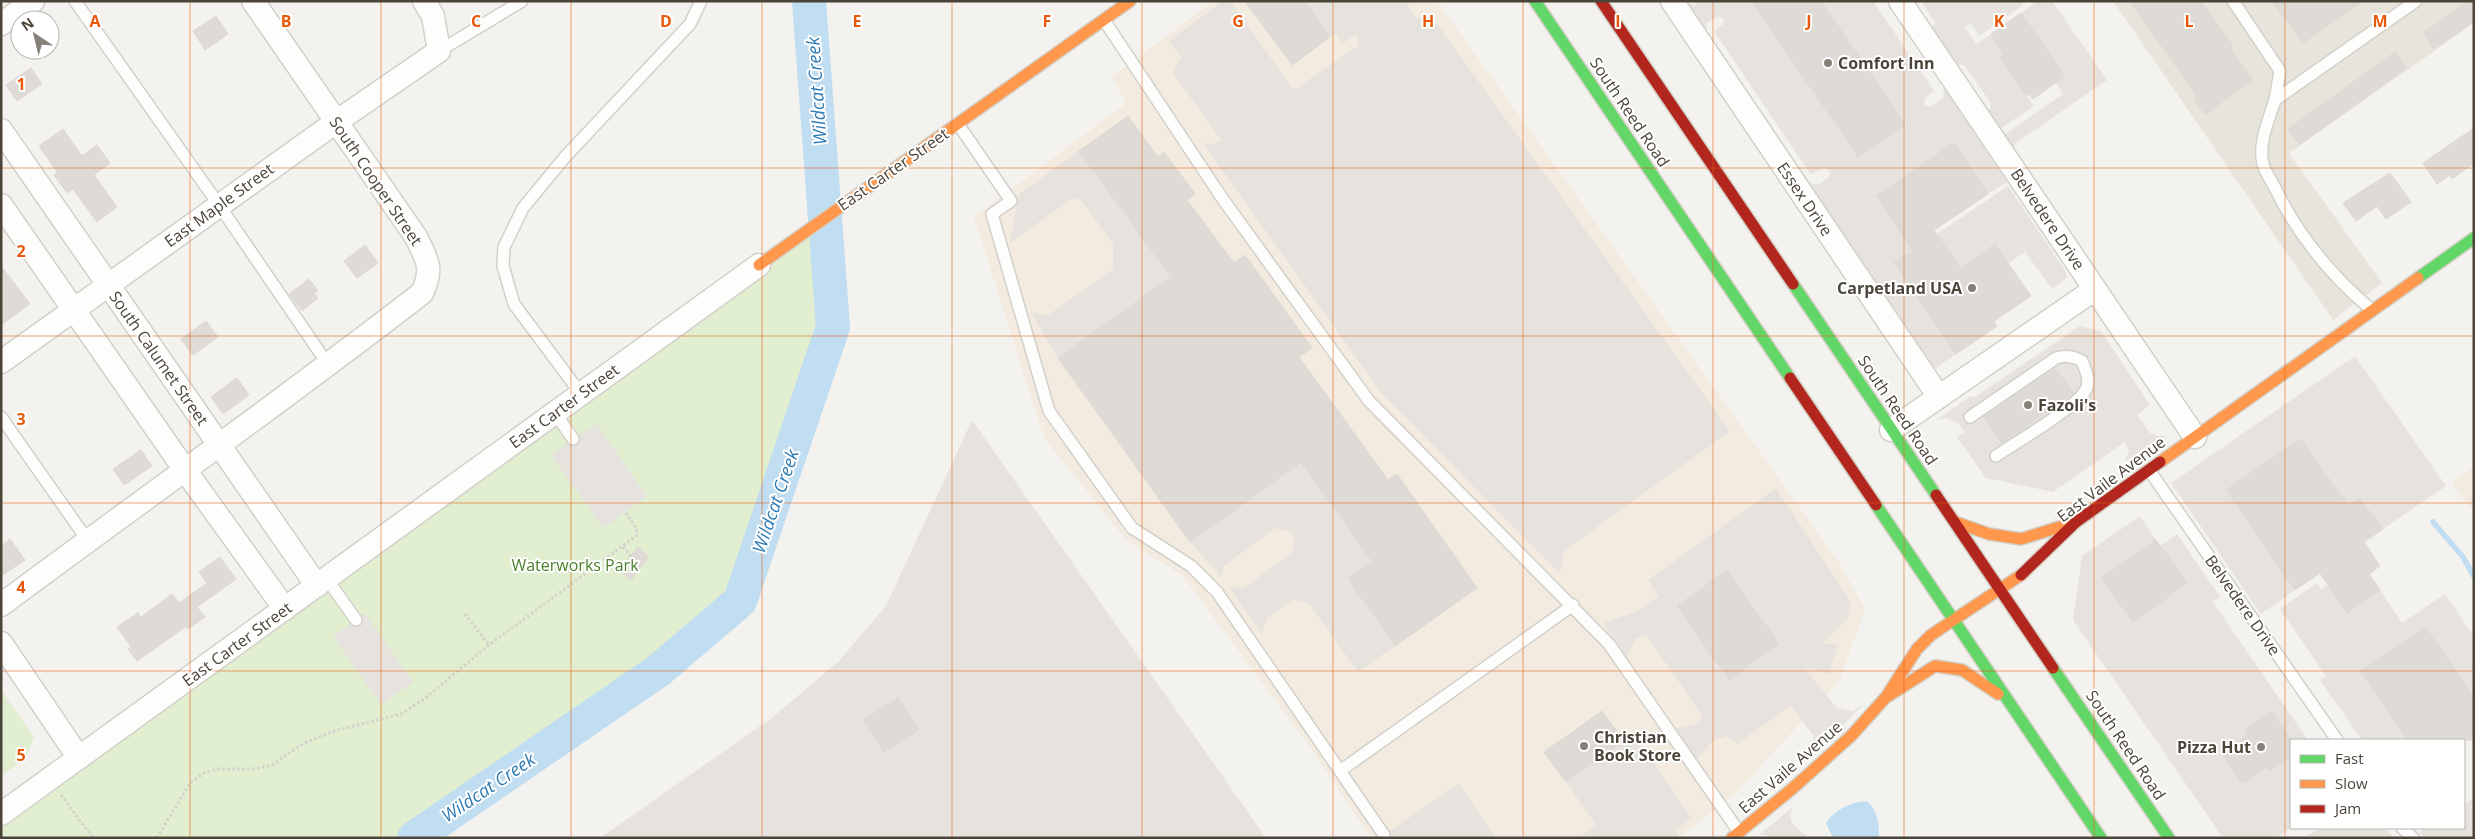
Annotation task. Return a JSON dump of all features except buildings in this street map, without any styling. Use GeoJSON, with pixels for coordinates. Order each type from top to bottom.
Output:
{"type":"FeatureCollection","features":[{"type":"Feature","properties":{"kind":"main road","name":"East Carter Street"},"geometry":{"type":"LineString","coordinates":[[759,264],[1130,1]]}},
{"type":"Feature","properties":{"kind":"main road","name":"South Reed Road"},"geometry":{"type":"LineString","coordinates":[[1535,1],[2101,838]]}},
{"type":"Feature","properties":{"kind":"main road","name":"South Reed Road"},"geometry":{"type":"LineString","coordinates":[[1601,1],[2168,838]]}},
{"type":"Feature","properties":{"kind":"main road","name":"East Vaile Avenue"},"geometry":{"type":"LineString","coordinates":[[1735,835],[1805,780],[1848,740],[1888,696],[1921,644],[1953,617],[2001,590],[2038,560],[2076,522],[2474,238]]}},
{"type":"Feature","properties":{"kind":"main road"},"geometry":{"type":"LineString","coordinates":[[1955,522],[1989,534],[2021,539],[2076,522]]}},
{"type":"Feature","properties":{"kind":"main road"},"geometry":{"type":"LineString","coordinates":[[1888,696],[1935,666],[1962,670],[1988,686],[2016,710]]}},
{"type":"Feature","properties":{"kind":"street"},"geometry":{"type":"LineString","coordinates":[[1,24],[33,1]]}},
{"type":"Feature","properties":{"kind":"street","name":"South Cooper Street"},"geometry":{"type":"LineString","coordinates":[[1,605],[329,366],[422,293],[428,279],[429,264],[416,236],[253,1]]}},
{"type":"Feature","properties":{"kind":"street"},"geometry":{"type":"LineString","coordinates":[[424,1],[433,16],[439,51]]}},
{"type":"Feature","properties":{"kind":"street","name":"Essex Drive"},"geometry":{"type":"LineString","coordinates":[[1672,1],[1939,397]]}},
{"type":"Feature","properties":{"kind":"street","name":"Belvedere Drive"},"geometry":{"type":"LineString","coordinates":[[1900,1],[2195,437]]}},
{"type":"Feature","properties":{"kind":"street","name":"East Maple Street"},"geometry":{"type":"LineString","coordinates":[[1,362],[219,205],[439,51]]}},
{"type":"Feature","properties":{"kind":"street","name":"South Calumet Street"},"geometry":{"type":"LineString","coordinates":[[1,130],[220,445],[322,582]]}},
{"type":"Feature","properties":{"kind":"street"},"geometry":{"type":"LineString","coordinates":[[1,205],[185,470],[285,609]]}},
{"type":"Feature","properties":{"kind":"street","name":"East Carter Street"},"geometry":{"type":"LineString","coordinates":[[1,814],[759,264]]}},
{"type":"Feature","properties":{"kind":"street"},"geometry":{"type":"LineString","coordinates":[[1891,430],[2095,289]]}},
{"type":"Feature","properties":{"kind":"street"},"geometry":{"type":"LineString","coordinates":[[1,643],[78,758]]}},
{"type":"Feature","properties":{"kind":"lane"},"geometry":{"type":"LineString","coordinates":[[75,1],[219,205],[329,366]]}},
{"type":"Feature","properties":{"kind":"lane"},"geometry":{"type":"LineString","coordinates":[[439,51],[522,1]]}},
{"type":"Feature","properties":{"kind":"lane"},"geometry":{"type":"LineString","coordinates":[[581,394],[514,304],[503,266],[504,247],[523,208],[565,157],[690,24],[701,1]]}},
{"type":"Feature","properties":{"kind":"lane"},"geometry":{"type":"LineString","coordinates":[[2233,1],[2280,71],[2275,100],[2263,138],[2263,163],[2287,214],[2319,258],[2353,294],[2372,310]]}},
{"type":"Feature","properties":{"kind":"lane"},"geometry":{"type":"LineString","coordinates":[[2275,100],[2416,1]]}},
{"type":"Feature","properties":{"kind":"lane"},"geometry":{"type":"LineString","coordinates":[[1104,20],[1222,198],[1369,401],[1573,605],[1609,644],[1735,835]]}},
{"type":"Feature","properties":{"kind":"lane"},"geometry":{"type":"LineString","coordinates":[[958,123],[1011,201],[992,214],[1049,411],[1132,528],[1191,566],[1216,592],[1384,835]]}},
{"type":"Feature","properties":{"kind":"lane"},"geometry":{"type":"LineString","coordinates":[[1970,417],[2056,358],[2074,357],[2082,361],[2088,380],[2085,391],[2074,403],[1996,456]]}},
{"type":"Feature","properties":{"kind":"lane"},"geometry":{"type":"LineString","coordinates":[[555,413],[573,439]]}},
{"type":"Feature","properties":{"kind":"lane"},"geometry":{"type":"LineString","coordinates":[[1,416],[88,541]]}},
{"type":"Feature","properties":{"kind":"lane","name":"Belvedere Drive"},"geometry":{"type":"LineString","coordinates":[[2149,470],[2336,739]]}},
{"type":"Feature","properties":{"kind":"lane"},"geometry":{"type":"LineString","coordinates":[[322,582],[356,620]]}},
{"type":"Feature","properties":{"kind":"lane"},"geometry":{"type":"LineString","coordinates":[[1340,771],[1573,605]]}},
{"type":"Feature","properties":{"kind":"lane"},"geometry":{"type":"LineString","coordinates":[[2403,829],[2413,838]]}},
{"type":"Feature","properties":{"kind":"path"},"geometry":{"type":"LineString","coordinates":[[158,838],[190,782],[204,772],[219,769],[255,769],[272,765],[311,740],[334,731],[401,714],[424,699],[488,646],[636,536],[637,529],[625,512]]}},
{"type":"Feature","properties":{"kind":"path"},"geometry":{"type":"LineString","coordinates":[[623,547],[631,556]]}},
{"type":"Feature","properties":{"kind":"path"},"geometry":{"type":"LineString","coordinates":[[465,614],[488,646]]}},
{"type":"Feature","properties":{"kind":"path"},"geometry":{"type":"LineString","coordinates":[[50,778],[93,838]]}},
{"type":"Feature","properties":{"kind":"shaded area"},"geometry":{"type":"Polygon","coordinates":[[[1213,1],[1437,1],[1840,564],[1865,609],[1840,680],[1733,796],[1678,838],[1371,838],[1310,747],[1182,575],[1127,541],[1044,438],[974,217],[1126,103],[1112,77],[1213,1]]]}},
{"type":"Feature","properties":{"kind":"shaded area"},"geometry":{"type":"Polygon","coordinates":[[[1223,1],[1230,1],[1294,90],[1359,45],[1357,34],[1343,43],[1336,34],[1330,37],[1305,1],[1408,1],[1409,9],[1416,18],[1432,17],[1730,431],[1564,551],[1560,574],[1382,394],[1202,142],[1211,145],[1221,140],[1173,73],[1181,57],[1169,41],[1223,1]]]}},
{"type":"Feature","properties":{"kind":"shaded area"},"geometry":{"type":"Polygon","coordinates":[[[1700,1],[1873,1],[1934,91],[1925,98],[1924,104],[1929,107],[1943,98],[1944,87],[2007,182],[1988,194],[1954,143],[1876,196],[1913,251],[1894,264],[1956,354],[1936,368],[1931,365],[1808,183],[1818,185],[1831,175],[1829,170],[1823,167],[1811,175],[1714,31],[1723,24],[1723,19],[1719,16],[1706,23],[1707,32],[1685,2],[1694,5],[1700,1]]]}},
{"type":"Feature","properties":{"kind":"shaded area"},"geometry":{"type":"Polygon","coordinates":[[[1921,1],[2020,1],[2023,5],[1979,36],[1971,23],[1965,27],[1976,44],[1991,34],[2004,54],[2000,57],[2034,106],[1997,131],[1987,111],[1991,107],[1990,102],[1965,66],[1957,65],[1926,26],[1932,27],[1935,23],[1921,1]]]}},
{"type":"Feature","properties":{"kind":"shaded area"},"geometry":{"type":"Polygon","coordinates":[[[2037,1],[2052,1],[2107,80],[2016,143],[2013,149],[2002,134],[2007,133],[2063,94],[2056,83],[2065,76],[2021,13],[2037,1]]]}},
{"type":"Feature","properties":{"kind":"shaded area"},"geometry":{"type":"Polygon","coordinates":[[[2113,1],[2474,1],[2474,23],[2289,153],[2382,283],[2333,320],[2113,1]]]}},
{"type":"Feature","properties":{"kind":"shaded area"},"geometry":{"type":"Polygon","coordinates":[[[1079,151],[1171,277],[1058,358],[1030,311],[1047,316],[1113,269],[1113,244],[1084,204],[1076,198],[1071,199],[1010,243],[1019,194],[1079,151]]]}},
{"type":"Feature","properties":{"kind":"shaded area"},"geometry":{"type":"Polygon","coordinates":[[[2008,186],[2066,272],[2067,278],[2052,289],[2025,252],[2008,263],[1995,244],[1960,268],[1937,234],[2008,186]]]}},
{"type":"Feature","properties":{"kind":"shaded area"},"geometry":{"type":"Polygon","coordinates":[[[2080,326],[2101,331],[2150,405],[2137,415],[2150,433],[2157,436],[2167,435],[2124,462],[2129,451],[2125,442],[2053,492],[1986,478],[1957,437],[1965,432],[1959,424],[1947,418],[1936,420],[1971,396],[1975,397],[2080,326]]]}},
{"type":"Feature","properties":{"kind":"shaded area"},"geometry":{"type":"Polygon","coordinates":[[[2355,356],[2446,486],[2383,529],[2361,498],[2348,506],[2301,439],[2226,490],[2295,590],[2261,614],[2171,483],[2355,356]]]}},
{"type":"Feature","properties":{"kind":"shaded area"},"geometry":{"type":"Polygon","coordinates":[[[972,420],[1266,838],[600,838],[773,717],[840,660],[886,606],[972,420]]]}},
{"type":"Feature","properties":{"kind":"shaded area"},"geometry":{"type":"Polygon","coordinates":[[[596,423],[647,496],[603,528],[551,455],[596,423]]]}},
{"type":"Feature","properties":{"kind":"shaded area"},"geometry":{"type":"Polygon","coordinates":[[[1301,462],[1372,561],[1348,578],[1395,646],[1358,672],[1309,604],[1293,600],[1266,619],[1262,634],[1229,587],[1244,588],[1292,552],[1295,538],[1289,531],[1275,528],[1224,566],[1221,576],[1190,542],[1301,462]]]}},
{"type":"Feature","properties":{"kind":"shaded area"},"geometry":{"type":"Polygon","coordinates":[[[2474,467],[2474,513],[2452,483],[2474,467]]]}},
{"type":"Feature","properties":{"kind":"shaded area"},"geometry":{"type":"Polygon","coordinates":[[[1776,488],[1846,594],[1851,606],[1848,619],[1823,643],[1838,645],[1829,674],[1807,668],[1806,670],[1837,708],[1852,711],[1864,704],[1837,731],[1808,754],[1813,745],[1813,735],[1791,705],[1737,744],[1727,736],[1714,740],[1696,760],[1674,729],[1694,725],[1701,720],[1702,715],[1646,635],[1635,639],[1627,657],[1603,623],[1635,612],[1659,596],[1648,580],[1776,488]]]}},
{"type":"Feature","properties":{"kind":"shaded area"},"geometry":{"type":"Polygon","coordinates":[[[2140,516],[2160,546],[2177,534],[2221,598],[2212,601],[2307,739],[2290,739],[2290,828],[2276,838],[2223,838],[2073,620],[2082,556],[2140,516]]]}},
{"type":"Feature","properties":{"kind":"shaded area"},"geometry":{"type":"Polygon","coordinates":[[[2317,583],[2321,589],[2327,585],[2347,613],[2380,590],[2402,623],[2445,594],[2474,636],[2474,697],[2424,627],[2360,671],[2407,739],[2361,739],[2320,680],[2326,676],[2280,609],[2317,583]]]}},
{"type":"Feature","properties":{"kind":"shaded area"},"geometry":{"type":"Polygon","coordinates":[[[365,614],[413,682],[381,705],[333,636],[365,614]]]}},
{"type":"Feature","properties":{"kind":"shaded area"},"geometry":{"type":"Polygon","coordinates":[[[863,721],[884,752],[868,793],[897,838],[734,838],[765,819],[772,809],[773,796],[769,780],[863,721]]]}},
{"type":"Feature","properties":{"kind":"shaded area"},"geometry":{"type":"Polygon","coordinates":[[[1633,734],[1691,817],[1676,830],[1680,838],[1579,838],[1596,825],[1566,782],[1633,734]]]}},
{"type":"Feature","properties":{"kind":"shaded area"},"geometry":{"type":"Polygon","coordinates":[[[1459,783],[1496,838],[1380,838],[1459,783]]]}},
{"type":"Feature","properties":{"kind":"shaded area"},"geometry":{"type":"Polygon","coordinates":[[[2474,797],[2474,838],[2424,838],[2419,833],[2425,829],[2465,829],[2465,803],[2474,797]]]}},
{"type":"Feature","properties":{"kind":"shaded area"},"geometry":{"type":"Polygon","coordinates":[[[1793,807],[1790,814],[1792,823],[1808,838],[1771,838],[1759,835],[1793,807]]]}},
{"type":"Feature","properties":{"kind":"shaded area"},"geometry":{"type":"Polygon","coordinates":[[[2318,829],[2385,829],[2394,838],[2305,838],[2318,829]]]}},
{"type":"Feature","properties":{"kind":"green space","name":"Waterworks Park"},"geometry":{"type":"Polygon","coordinates":[[[826,217],[833,327],[740,601],[658,671],[414,838],[1,838],[1,814],[826,217]]]}},
{"type":"Feature","properties":{"kind":"green space"},"geometry":{"type":"Polygon","coordinates":[[[1,690],[34,737],[26,758],[1,776],[1,690]]]}},
{"type":"Feature","properties":{"kind":"water"},"geometry":{"type":"Polygon","coordinates":[[[1867,801],[1874,809],[1877,818],[1879,838],[1833,838],[1826,823],[1830,818],[1844,807],[1867,801]]]}},
{"type":"Feature","properties":{"kind":"waterway","name":"Wildcat Creek"},"geometry":{"type":"LineString","coordinates":[[414,838],[658,671],[740,601],[833,327],[809,1]]}},
{"type":"Feature","properties":{"kind":"waterway"},"geometry":{"type":"LineString","coordinates":[[2433,522],[2463,557],[2474,577]]}},
{"type":"Feature","properties":{"kind":"traffic: fast"},"geometry":{"type":"LineString","coordinates":[[1535,1],[1790,378]]}},
{"type":"Feature","properties":{"kind":"traffic: fast"},"geometry":{"type":"LineString","coordinates":[[2418,278],[2474,238]]}},
{"type":"Feature","properties":{"kind":"traffic: fast"},"geometry":{"type":"LineString","coordinates":[[1793,284],[1936,495]]}},
{"type":"Feature","properties":{"kind":"traffic: fast"},"geometry":{"type":"LineString","coordinates":[[1876,505],[2101,838]]}},
{"type":"Feature","properties":{"kind":"traffic: fast"},"geometry":{"type":"LineString","coordinates":[[2053,668],[2169,838]]}},
{"type":"Feature","properties":{"kind":"traffic: slow"},"geometry":{"type":"LineString","coordinates":[[759,265],[1130,1]]}},
{"type":"Feature","properties":{"kind":"traffic: slow"},"geometry":{"type":"LineString","coordinates":[[2160,462],[2418,278]]}},
{"type":"Feature","properties":{"kind":"traffic: slow"},"geometry":{"type":"LineString","coordinates":[[1955,522],[1989,534],[2021,539],[2076,522]]}},
{"type":"Feature","properties":{"kind":"traffic: slow"},"geometry":{"type":"LineString","coordinates":[[1732,838],[1793,788],[1851,736],[1886,697],[1917,649],[1931,635],[2021,575]]}},
{"type":"Feature","properties":{"kind":"traffic: slow"},"geometry":{"type":"LineString","coordinates":[[1888,696],[1935,666],[1962,670],[1998,694]]}},
{"type":"Feature","properties":{"kind":"traffic: jam"},"geometry":{"type":"LineString","coordinates":[[1601,1],[1793,284]]}},
{"type":"Feature","properties":{"kind":"traffic: jam"},"geometry":{"type":"LineString","coordinates":[[1790,378],[1876,505]]}},
{"type":"Feature","properties":{"kind":"traffic: jam"},"geometry":{"type":"LineString","coordinates":[[2021,575],[2076,522],[2160,462]]}},
{"type":"Feature","properties":{"kind":"traffic: jam"},"geometry":{"type":"LineString","coordinates":[[1936,495],[2053,668]]}},
{"type":"Feature","properties":{"kind":"place","name":"Comfort Inn"},"geometry":{"type":"Point","coordinates":[1828,63]}},
{"type":"Feature","properties":{"kind":"place","name":"Carpetland USA"},"geometry":{"type":"Point","coordinates":[1972,288]}},
{"type":"Feature","properties":{"kind":"place","name":"Fazoli's"},"geometry":{"type":"Point","coordinates":[2028,405]}},
{"type":"Feature","properties":{"kind":"place","name":"Christian Book Store"},"geometry":{"type":"Point","coordinates":[1584,746]}},
{"type":"Feature","properties":{"kind":"place","name":"Pizza Hut"},"geometry":{"type":"Point","coordinates":[2261,747]}}]}
